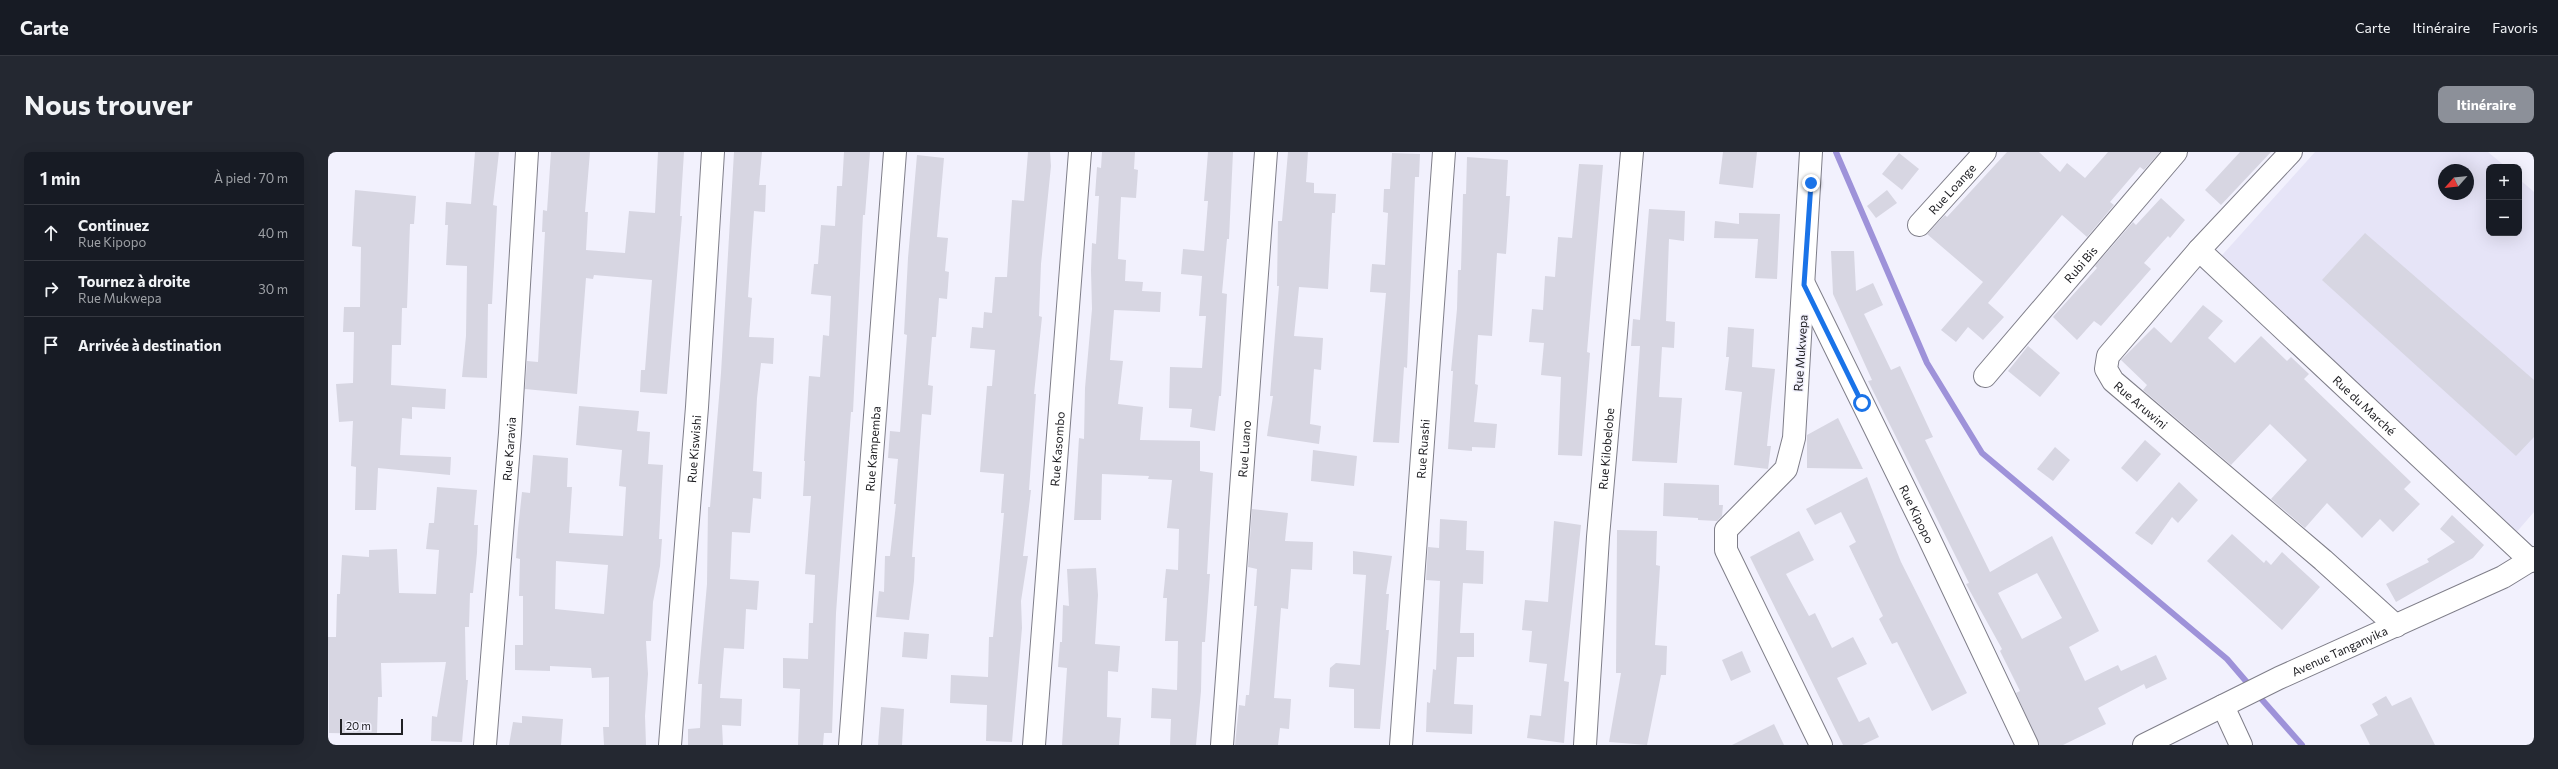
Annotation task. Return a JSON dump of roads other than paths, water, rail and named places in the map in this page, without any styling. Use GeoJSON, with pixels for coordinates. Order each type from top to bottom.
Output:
{"type":"FeatureCollection","features":[{"type":"Feature","properties":{"kind":"street","name":"Rue Karavia"},"geometry":{"type":"LineString","coordinates":[[485,745],[510,433],[527,152]]}},
{"type":"Feature","properties":{"kind":"street","name":"Rue Kiswishi"},"geometry":{"type":"LineString","coordinates":[[670,745],[698,407],[713,152]]}},
{"type":"Feature","properties":{"kind":"street","name":"Rue Kampemba"},"geometry":{"type":"LineString","coordinates":[[850,745],[895,152]]}},
{"type":"Feature","properties":{"kind":"street","name":"Rue Kasombo"},"geometry":{"type":"LineString","coordinates":[[1034,745],[1080,152]]}},
{"type":"Feature","properties":{"kind":"street","name":"Rue Luano"},"geometry":{"type":"LineString","coordinates":[[1222,745],[1266,152]]}},
{"type":"Feature","properties":{"kind":"street","name":"Rue Ruashi"},"geometry":{"type":"LineString","coordinates":[[1401,745],[1444,152]]}},
{"type":"Feature","properties":{"kind":"street","name":"Rue Kilobelobe"},"geometry":{"type":"LineString","coordinates":[[1585,745],[1598,537],[1632,152]]}},
{"type":"Feature","properties":{"kind":"street","name":"Rue Mukwepa"},"geometry":{"type":"LineString","coordinates":[[1811,152],[1794,438],[1786,469],[1726,530],[1726,550],[1821,745]]}},
{"type":"Feature","properties":{"kind":"street","name":"Rue Loange"},"geometry":{"type":"LineString","coordinates":[[1919,225],[1985,152]]}},
{"type":"Feature","properties":{"kind":"street","name":"Rubi Bis"},"geometry":{"type":"LineString","coordinates":[[1985,376],[2176,152]]}},
{"type":"Feature","properties":{"kind":"street","name":"Rue Aruwini"},"geometry":{"type":"LineString","coordinates":[[2292,152],[2198,250],[2108,356],[2106,369],[2113,381],[2322,560],[2396,626]]}},
{"type":"Feature","properties":{"kind":"street","name":"Rue du Marché"},"geometry":{"type":"LineString","coordinates":[[2198,250],[2533,559]]}},
{"type":"Feature","properties":{"kind":"street","name":"Rue Kipopo"},"geometry":{"type":"LineString","coordinates":[[1804,285],[1928,536],[2027,745]]}},
{"type":"Feature","properties":{"kind":"street","name":"Avenue Tanganyika"},"geometry":{"type":"LineString","coordinates":[[2144,745],[2279,678],[2503,577],[2533,559]]}},
{"type":"Feature","properties":{"kind":"street"},"geometry":{"type":"LineString","coordinates":[[2223,706],[2241,745]]}},
{"type":"Feature","properties":{"kind":"waterway"},"geometry":{"type":"LineString","coordinates":[[1836,152],[1927,363],[1982,453],[2227,659],[2251,687]]}},
{"type":"Feature","properties":{"kind":"waterway"},"geometry":{"type":"LineString","coordinates":[[2257,694],[2302,745]]}}]}
